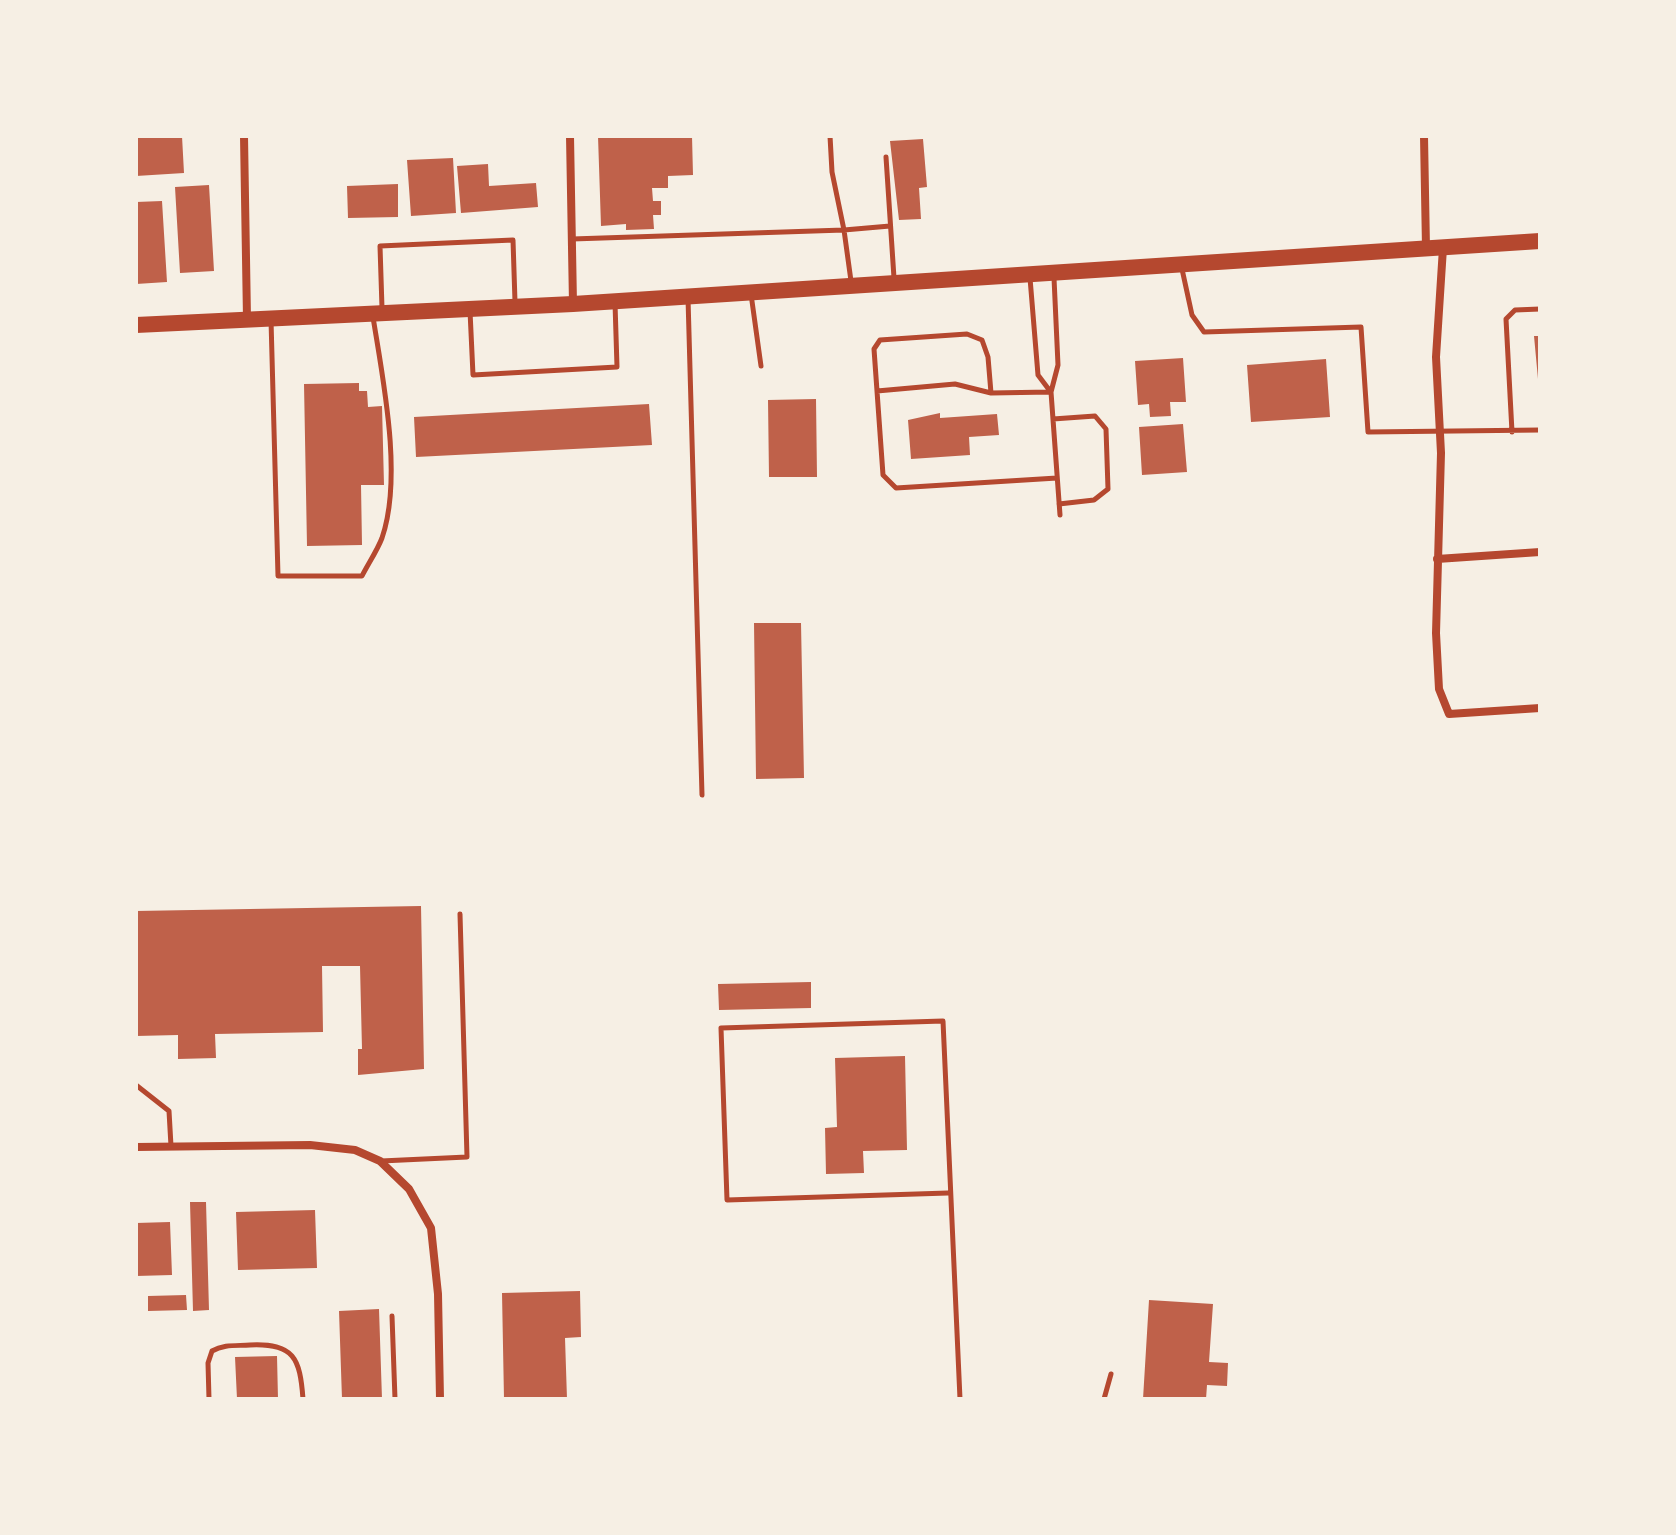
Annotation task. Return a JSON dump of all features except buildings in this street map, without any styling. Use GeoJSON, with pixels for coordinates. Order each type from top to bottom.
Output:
{"type":"FeatureCollection","features":[{"type":"Feature","properties":{"kind":"main road"},"geometry":{"type":"LineString","coordinates":[[136,325],[615,302],[1540,241]]}},
{"type":"Feature","properties":{"kind":"street"},"geometry":{"type":"LineString","coordinates":[[244,136],[247,320]]}},
{"type":"Feature","properties":{"kind":"street"},"geometry":{"type":"LineString","coordinates":[[570,136],[573,304]]}},
{"type":"Feature","properties":{"kind":"street"},"geometry":{"type":"LineString","coordinates":[[1424,136],[1435,248],[1438,433],[1441,453],[1437,559],[1439,689],[1449,714],[1540,708]]}},
{"type":"Feature","properties":{"kind":"street"},"geometry":{"type":"LineString","coordinates":[[1437,559],[1540,552]]}},
{"type":"Feature","properties":{"kind":"street"},"geometry":{"type":"LineString","coordinates":[[136,1147],[310,1145],[355,1150],[380,1161],[409,1189],[431,1228],[438,1294],[440,1399]]}},
{"type":"Feature","properties":{"kind":"lane"},"geometry":{"type":"LineString","coordinates":[[830,136],[832,172],[852,286]]}},
{"type":"Feature","properties":{"kind":"lane"},"geometry":{"type":"LineString","coordinates":[[886,157],[895,283]]}},
{"type":"Feature","properties":{"kind":"lane"},"geometry":{"type":"LineString","coordinates":[[572,239],[890,226]]}},
{"type":"Feature","properties":{"kind":"lane"},"geometry":{"type":"LineString","coordinates":[[271,319],[278,576],[362,576],[382,537],[389,494],[388,407],[377,314],[380,246],[513,240],[516,307]]}},
{"type":"Feature","properties":{"kind":"lane"},"geometry":{"type":"LineString","coordinates":[[1181,264],[1192,315],[1204,332],[1361,327],[1368,432],[1540,430]]}},
{"type":"Feature","properties":{"kind":"lane"},"geometry":{"type":"LineString","coordinates":[[1054,273],[1058,365],[1051,392],[1060,515]]}},
{"type":"Feature","properties":{"kind":"lane"},"geometry":{"type":"LineString","coordinates":[[1030,274],[1038,375],[1051,392]]}},
{"type":"Feature","properties":{"kind":"lane"},"geometry":{"type":"LineString","coordinates":[[751,293],[761,366]]}},
{"type":"Feature","properties":{"kind":"lane"},"geometry":{"type":"LineString","coordinates":[[688,297],[702,795]]}},
{"type":"Feature","properties":{"kind":"lane"},"geometry":{"type":"LineString","coordinates":[[470,309],[473,375],[617,367],[615,302]]}},
{"type":"Feature","properties":{"kind":"lane"},"geometry":{"type":"LineString","coordinates":[[1512,432],[1506,319],[1515,310],[1540,309]]}},
{"type":"Feature","properties":{"kind":"lane"},"geometry":{"type":"LineString","coordinates":[[991,393],[988,357],[982,340],[967,334],[880,340],[874,349],[883,475],[896,488],[1057,478]]}},
{"type":"Feature","properties":{"kind":"lane"},"geometry":{"type":"LineString","coordinates":[[877,391],[955,384],[991,393],[1051,392]]}},
{"type":"Feature","properties":{"kind":"lane"},"geometry":{"type":"LineString","coordinates":[[1053,419],[1095,416],[1106,429],[1108,489],[1094,500],[1059,504]]}},
{"type":"Feature","properties":{"kind":"lane"},"geometry":{"type":"LineString","coordinates":[[380,1161],[467,1157],[460,914]]}},
{"type":"Feature","properties":{"kind":"lane"},"geometry":{"type":"LineString","coordinates":[[948,1193],[727,1200],[721,1028],[943,1021],[948,1193],[960,1399]]}},
{"type":"Feature","properties":{"kind":"lane"},"geometry":{"type":"LineString","coordinates":[[136,1085],[169,1111],[171,1147]]}},
{"type":"Feature","properties":{"kind":"lane"},"geometry":{"type":"LineString","coordinates":[[392,1316],[395,1399]]}},
{"type":"Feature","properties":{"kind":"lane"},"geometry":{"type":"LineString","coordinates":[[209,1399],[208,1363],[212,1351],[222,1346],[276,1344],[289,1352],[301,1370],[303,1399]]}},
{"type":"Feature","properties":{"kind":"lane"},"geometry":{"type":"LineString","coordinates":[[1104,1399],[1111,1374]]}}]}
